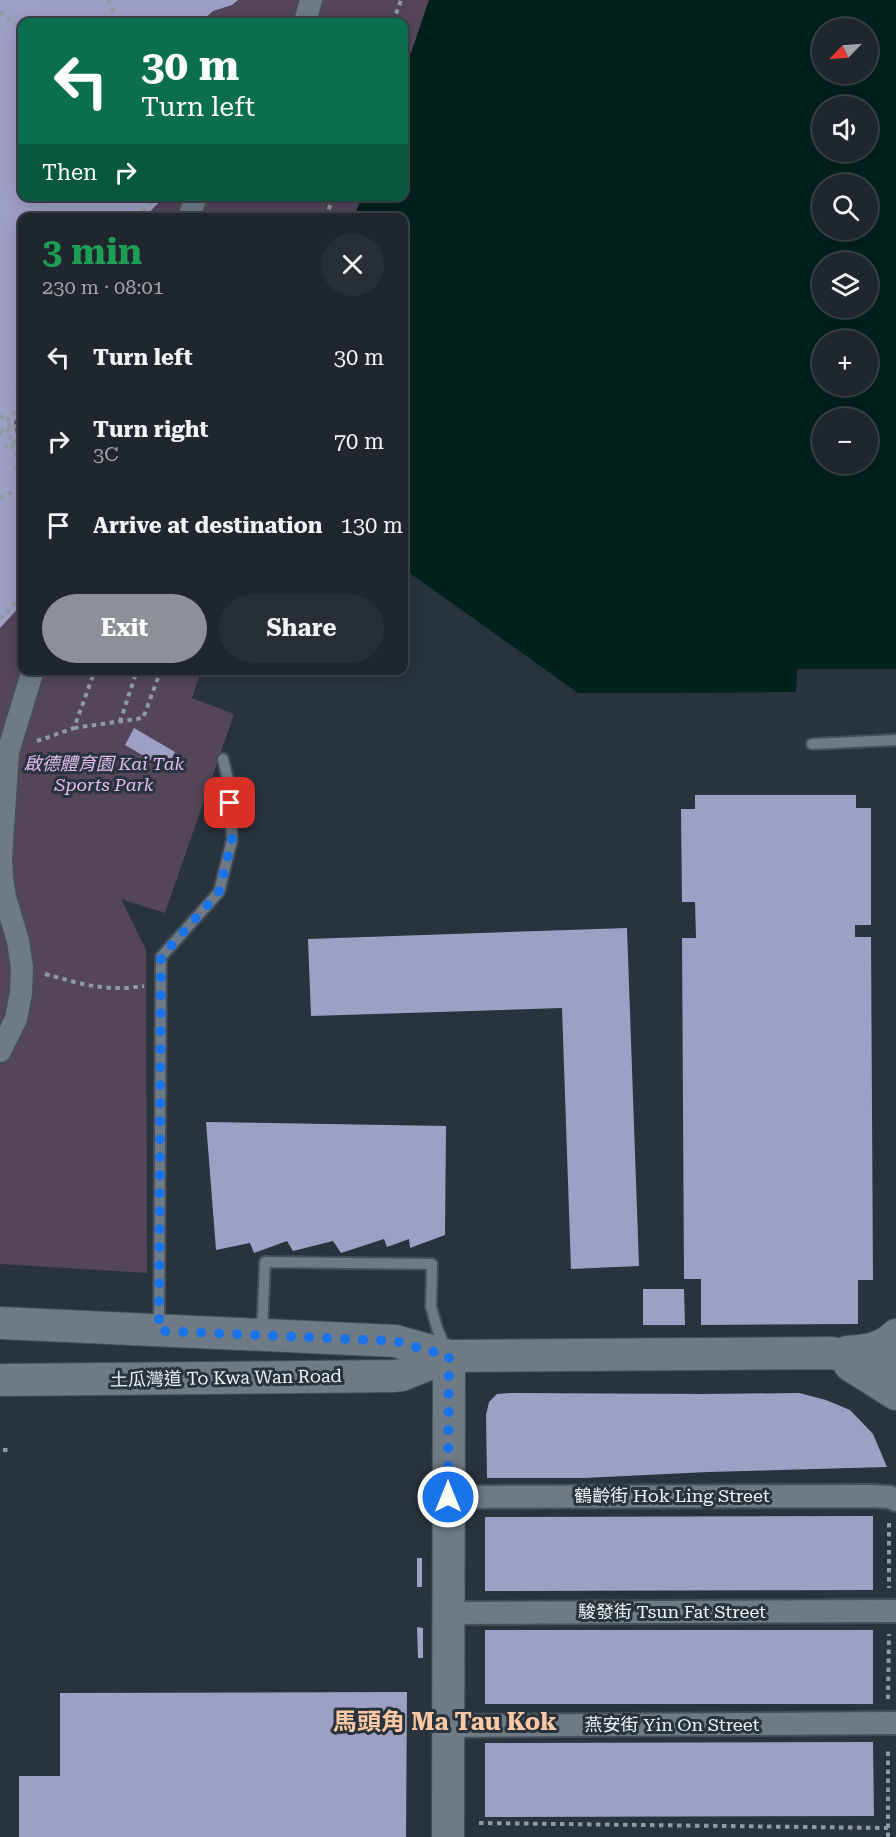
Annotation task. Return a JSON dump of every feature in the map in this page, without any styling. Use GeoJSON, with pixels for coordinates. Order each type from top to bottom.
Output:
{"type":"FeatureCollection","features":[{"type":"Feature","properties":{"kind":"main road","name":"土瓜灣道 To Kwa Wan Road"},"geometry":{"type":"LineString","coordinates":[[0,1323],[395,1341],[449,1356],[831,1353],[896,1366]]}},
{"type":"Feature","properties":{"kind":"main road"},"geometry":{"type":"LineString","coordinates":[[831,1353],[869,1350],[890,1342],[896,1335]]}},
{"type":"Feature","properties":{"kind":"main road"},"geometry":{"type":"LineString","coordinates":[[831,1353],[896,1394]]}},
{"type":"Feature","properties":{"kind":"main road","name":"土瓜灣道 To Kwa Wan Road"},"geometry":{"type":"LineString","coordinates":[[0,1380],[394,1376],[449,1356]]}},
{"type":"Feature","properties":{"kind":"main road"},"geometry":{"type":"LineString","coordinates":[[448,1837],[449,1356]]}},
{"type":"Feature","properties":{"kind":"street"},"geometry":{"type":"LineString","coordinates":[[305,18],[311,0]]}},
{"type":"Feature","properties":{"kind":"street"},"geometry":{"type":"LineString","coordinates":[[0,1051],[16,1019],[21,993],[22,967],[2,878],[1,857],[8,752],[31,675]]}},
{"type":"Feature","properties":{"kind":"street","name":"鶴齡街 Hok Ling Street"},"geometry":{"type":"LineString","coordinates":[[448,1497],[893,1498]]}},
{"type":"Feature","properties":{"kind":"street","name":"駿發街 Tsun Fat Street"},"geometry":{"type":"LineString","coordinates":[[448,1612],[892,1611]]}},
{"type":"Feature","properties":{"kind":"street","name":"燕安街 Yin On Street"},"geometry":{"type":"LineString","coordinates":[[448,1726],[892,1724]]}},
{"type":"Feature","properties":{"kind":"lane"},"geometry":{"type":"LineString","coordinates":[[812,744],[896,740]]}},
{"type":"Feature","properties":{"kind":"lane"},"geometry":{"type":"LineString","coordinates":[[159,1331],[161,957],[219,892],[232,840],[229,784],[223,759]]}},
{"type":"Feature","properties":{"kind":"lane"},"geometry":{"type":"LineString","coordinates":[[262,1335],[266,1262],[432,1264],[431,1307],[449,1356]]}},
{"type":"Feature","properties":{"kind":"path"},"geometry":{"type":"LineString","coordinates":[[108,0],[118,18]]}},
{"type":"Feature","properties":{"kind":"path"},"geometry":{"type":"LineString","coordinates":[[394,18],[401,0]]}},
{"type":"Feature","properties":{"kind":"path"},"geometry":{"type":"LineString","coordinates":[[0,12],[18,27]]}},
{"type":"Feature","properties":{"kind":"path"},"geometry":{"type":"LineString","coordinates":[[141,213],[152,201]]}},
{"type":"Feature","properties":{"kind":"path"},"geometry":{"type":"LineString","coordinates":[[8,418],[18,409]]}},
{"type":"Feature","properties":{"kind":"path"},"geometry":{"type":"LineString","coordinates":[[0,416],[8,418]]}},
{"type":"Feature","properties":{"kind":"path"},"geometry":{"type":"LineString","coordinates":[[8,418],[11,443],[18,457]]}},
{"type":"Feature","properties":{"kind":"path"},"geometry":{"type":"LineString","coordinates":[[0,431],[18,423]]}},
{"type":"Feature","properties":{"kind":"path"},"geometry":{"type":"LineString","coordinates":[[4,447],[16,441]]}},
{"type":"Feature","properties":{"kind":"path"},"geometry":{"type":"LineString","coordinates":[[14,468],[18,466]]}},
{"type":"Feature","properties":{"kind":"path"},"geometry":{"type":"LineString","coordinates":[[0,498],[18,489]]}},
{"type":"Feature","properties":{"kind":"path"},"geometry":{"type":"LineString","coordinates":[[0,619],[18,598]]}},
{"type":"Feature","properties":{"kind":"path"},"geometry":{"type":"LineString","coordinates":[[74,728],[93,675]]}},
{"type":"Feature","properties":{"kind":"path"},"geometry":{"type":"LineString","coordinates":[[120,722],[135,675]]}},
{"type":"Feature","properties":{"kind":"path"},"geometry":{"type":"LineString","coordinates":[[8,752],[74,728],[143,718],[159,675]]}},
{"type":"Feature","properties":{"kind":"path"},"geometry":{"type":"LineString","coordinates":[[22,967],[102,989],[146,986]]}},
{"type":"Feature","properties":{"kind":"path"},"geometry":{"type":"LineString","coordinates":[[888,1837],[892,1724],[893,1498]]}},
{"type":"Feature","properties":{"kind":"path"},"geometry":{"type":"LineString","coordinates":[[479,1823],[888,1828]]}},
{"type":"Feature","properties":{"kind":"green space","name":"啟德體育園 Kai Tak Sports Park"},"geometry":{"type":"Polygon","coordinates":[[[0,0],[429,0],[408,62],[408,18],[18,18],[18,201],[360,201],[356,213],[18,213],[18,675],[200,675],[192,698],[234,714],[165,913],[121,899],[146,950],[147,1273],[0,1264],[0,0]]]}},
{"type":"Feature","properties":{"kind":"shaded area"},"geometry":{"type":"Polygon","coordinates":[[[429,0],[896,0],[896,669],[797,669],[796,692],[578,693],[408,572],[408,213],[356,213],[360,201],[408,201],[408,62],[429,0]]]}},
{"type":"Feature","properties":{"kind":"building"},"geometry":{"type":"Polygon","coordinates":[[[0,0],[238,0],[232,5],[213,11],[205,18],[18,18],[18,201],[160,201],[149,213],[18,213],[18,417],[14,421],[18,443],[18,608],[0,628],[0,0]]]}},
{"type":"Feature","properties":{"kind":"building"},"geometry":{"type":"Polygon","coordinates":[[[134,728],[175,752],[166,769],[125,745],[134,728]]]}},
{"type":"Feature","properties":{"kind":"building"},"geometry":{"type":"Polygon","coordinates":[[[695,795],[856,795],[856,808],[871,808],[871,925],[855,925],[855,937],[871,937],[873,1280],[858,1280],[858,1324],[701,1325],[701,1279],[684,1279],[682,938],[696,938],[695,902],[682,902],[681,809],[695,809],[695,795]]]}},
{"type":"Feature","properties":{"kind":"building"},"geometry":{"type":"Polygon","coordinates":[[[627,928],[639,1266],[571,1269],[562,1008],[311,1016],[308,939],[627,928]]]}},
{"type":"Feature","properties":{"kind":"building"},"geometry":{"type":"Polygon","coordinates":[[[206,1122],[446,1126],[445,1235],[410,1248],[409,1239],[387,1247],[384,1239],[341,1253],[333,1241],[293,1251],[287,1241],[254,1253],[250,1243],[216,1250],[206,1122]]]}},
{"type":"Feature","properties":{"kind":"building"},"geometry":{"type":"Polygon","coordinates":[[[643,1289],[684,1289],[685,1325],[643,1325],[643,1289]]]}},
{"type":"Feature","properties":{"kind":"building"},"geometry":{"type":"Polygon","coordinates":[[[799,1393],[826,1400],[850,1410],[873,1434],[887,1467],[584,1478],[487,1478],[486,1415],[489,1402],[497,1394],[799,1393]]]}},
{"type":"Feature","properties":{"kind":"building"},"geometry":{"type":"Polygon","coordinates":[[[873,1516],[873,1590],[485,1591],[485,1517],[873,1516]]]}},
{"type":"Feature","properties":{"kind":"building"},"geometry":{"type":"Polygon","coordinates":[[[417,1558],[422,1558],[422,1587],[417,1587],[417,1558]]]}},
{"type":"Feature","properties":{"kind":"building"},"geometry":{"type":"Polygon","coordinates":[[[417,1627],[423,1628],[423,1658],[418,1658],[417,1627]]]}},
{"type":"Feature","properties":{"kind":"building"},"geometry":{"type":"Polygon","coordinates":[[[485,1630],[873,1630],[873,1704],[485,1704],[485,1630]]]}},
{"type":"Feature","properties":{"kind":"building"},"geometry":{"type":"Polygon","coordinates":[[[407,1692],[406,1837],[19,1837],[19,1776],[60,1776],[60,1693],[407,1692]]]}},
{"type":"Feature","properties":{"kind":"building"},"geometry":{"type":"Polygon","coordinates":[[[873,1742],[874,1816],[485,1817],[485,1743],[873,1742]]]}},
{"type":"Feature","properties":{"kind":"district","name":"馬頭角 Ma Tau Kok"},"geometry":{"type":"Point","coordinates":[445,1722]}},
{"type":"Feature","properties":{"kind":"route"},"geometry":{"type":"LineString","coordinates":[[230,803],[232,840],[219,892],[161,957],[159,1331],[395,1341],[449,1356],[448,1497]]}}]}
